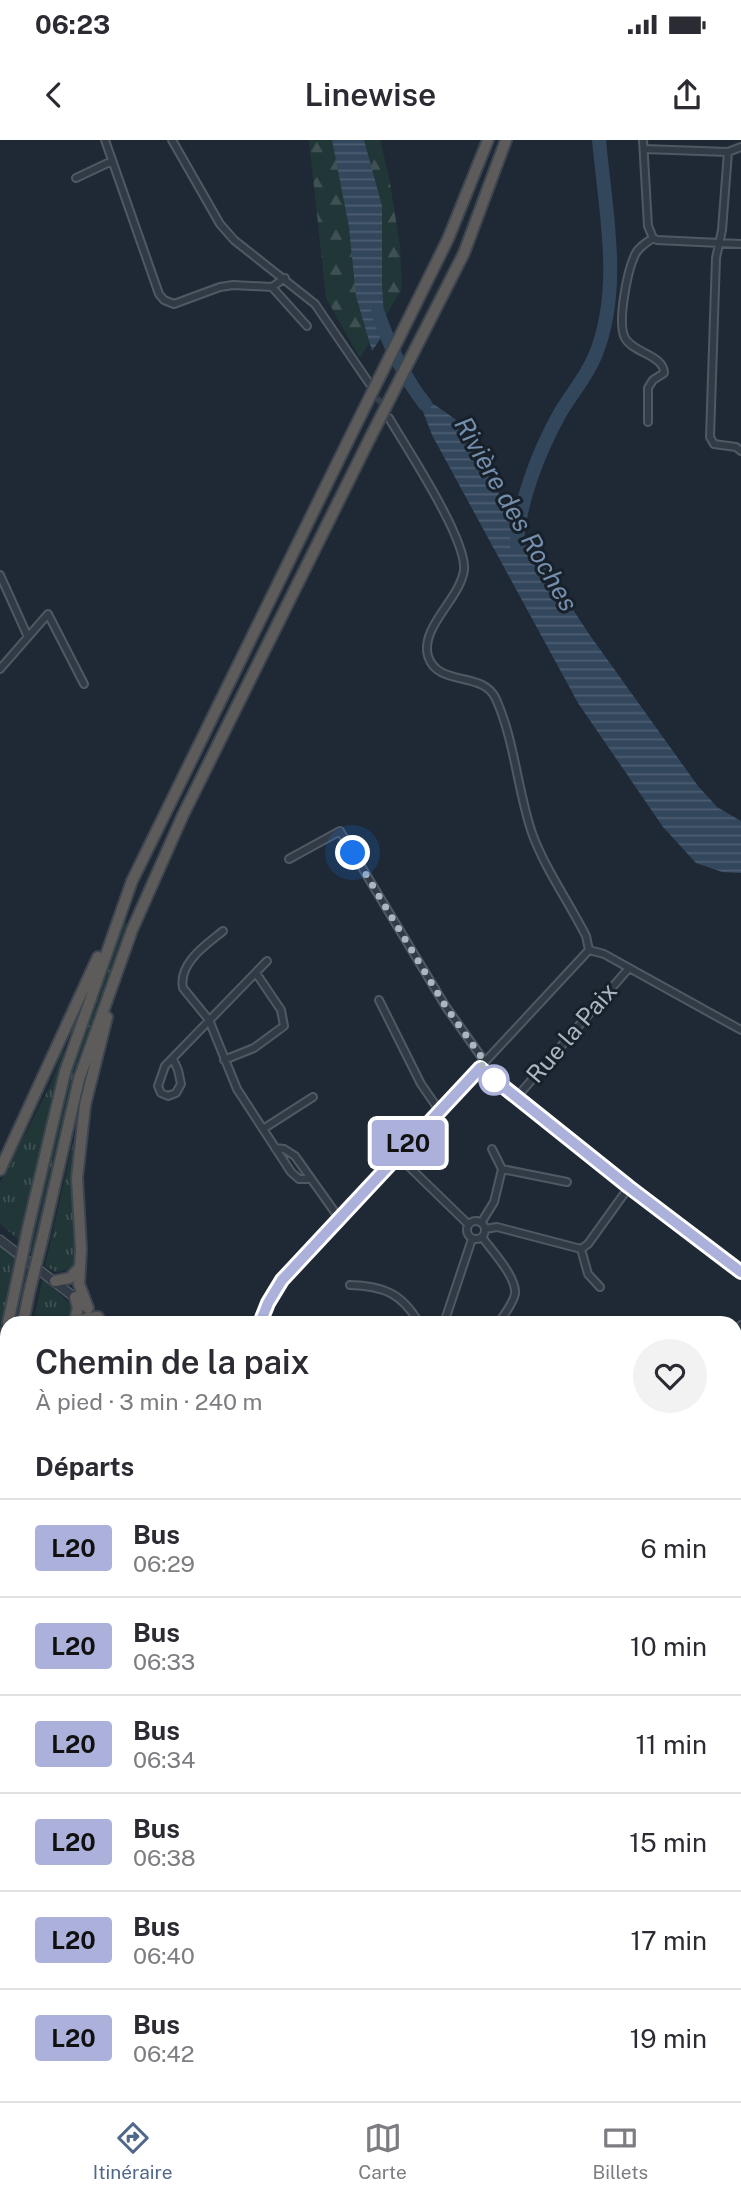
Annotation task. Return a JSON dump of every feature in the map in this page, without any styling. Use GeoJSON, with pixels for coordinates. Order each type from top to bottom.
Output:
{"type":"FeatureCollection","features":[{"type":"Feature","properties":{"kind":"highway"},"geometry":{"type":"LineString","coordinates":[[0,1170],[132,881],[448,239],[488,140]]}},
{"type":"Feature","properties":{"kind":"highway"},"geometry":{"type":"LineString","coordinates":[[24,1316],[79,1079],[132,930],[183,815],[464,253],[506,140]]}},
{"type":"Feature","properties":{"kind":"highway"},"geometry":{"type":"LineString","coordinates":[[9,1316],[65,1072],[132,881]]}},
{"type":"Feature","properties":{"kind":"highway"},"geometry":{"type":"LineString","coordinates":[[88,1308],[80,1292],[81,1249],[77,1178],[85,1105],[93,1065],[132,930]]}},
{"type":"Feature","properties":{"kind":"highway"},"geometry":{"type":"LineString","coordinates":[[55,1281],[70,1278],[80,1267]]}},
{"type":"Feature","properties":{"kind":"highway"},"geometry":{"type":"LineString","coordinates":[[75,1297],[78,1308],[76,1316]]}},
{"type":"Feature","properties":{"kind":"street"},"geometry":{"type":"LineString","coordinates":[[105,140],[159,294],[164,300],[174,304],[208,290],[233,285],[272,287],[285,278]]}},
{"type":"Feature","properties":{"kind":"street"},"geometry":{"type":"LineString","coordinates":[[172,140],[220,224],[234,240],[315,304],[369,383]]}},
{"type":"Feature","properties":{"kind":"street"},"geometry":{"type":"LineString","coordinates":[[643,140],[648,226],[653,238],[741,244]]}},
{"type":"Feature","properties":{"kind":"street"},"geometry":{"type":"LineString","coordinates":[[644,149],[728,152],[741,147]]}},
{"type":"Feature","properties":{"kind":"street"},"geometry":{"type":"LineString","coordinates":[[728,152],[716,258],[710,437],[714,444],[736,447],[741,451]]}},
{"type":"Feature","properties":{"kind":"street"},"geometry":{"type":"LineString","coordinates":[[76,178],[112,161]]}},
{"type":"Feature","properties":{"kind":"street"},"geometry":{"type":"LineString","coordinates":[[648,422],[648,388],[653,380],[664,373],[664,367],[660,362],[631,347],[623,334],[620,319],[633,258],[643,245],[653,238]]}},
{"type":"Feature","properties":{"kind":"street"},"geometry":{"type":"LineString","coordinates":[[272,287],[307,326]]}},
{"type":"Feature","properties":{"kind":"street"},"geometry":{"type":"LineString","coordinates":[[389,418],[453,529],[463,555],[461,581],[432,629],[428,639],[428,656],[442,674],[477,682],[487,687],[495,697],[515,761],[532,832],[543,859],[586,936],[589,950]]}},
{"type":"Feature","properties":{"kind":"street"},"geometry":{"type":"LineString","coordinates":[[0,575],[28,637]]}},
{"type":"Feature","properties":{"kind":"street"},"geometry":{"type":"LineString","coordinates":[[0,669],[48,614],[84,684]]}},
{"type":"Feature","properties":{"kind":"street"},"geometry":{"type":"LineString","coordinates":[[289,859],[340,831],[482,1065],[516,1098],[741,1272]]}},
{"type":"Feature","properties":{"kind":"street"},"geometry":{"type":"LineString","coordinates":[[223,930],[195,954],[182,982],[186,994],[209,1020],[237,1089],[275,1148],[295,1176],[310,1179]]}},
{"type":"Feature","properties":{"kind":"street"},"geometry":{"type":"LineString","coordinates":[[589,950],[604,954],[741,1030]]}},
{"type":"Feature","properties":{"kind":"street"},"geometry":{"type":"LineString","coordinates":[[263,1316],[282,1280],[589,950]]}},
{"type":"Feature","properties":{"kind":"street"},"geometry":{"type":"LineString","coordinates":[[173,1059],[181,1084],[176,1093],[168,1096],[159,1089],[159,1078],[165,1066],[267,961]]}},
{"type":"Feature","properties":{"kind":"street","name":"Rue la Paix"},"geometry":{"type":"LineString","coordinates":[[516,1098],[628,968]]}},
{"type":"Feature","properties":{"kind":"street"},"geometry":{"type":"LineString","coordinates":[[224,1060],[254,1048],[284,1026],[281,1010],[256,973]]}},
{"type":"Feature","properties":{"kind":"street"},"geometry":{"type":"LineString","coordinates":[[379,1000],[421,1084],[439,1111]]}},
{"type":"Feature","properties":{"kind":"street"},"geometry":{"type":"LineString","coordinates":[[263,1129],[313,1097]]}},
{"type":"Feature","properties":{"kind":"street"},"geometry":{"type":"LineString","coordinates":[[275,1148],[284,1149],[295,1156],[339,1218]]}},
{"type":"Feature","properties":{"kind":"street"},"geometry":{"type":"LineString","coordinates":[[492,1149],[502,1169],[494,1202],[483,1226],[482,1237],[515,1287],[514,1297],[503,1316]]}},
{"type":"Feature","properties":{"kind":"street"},"geometry":{"type":"LineString","coordinates":[[397,1155],[468,1224]]}},
{"type":"Feature","properties":{"kind":"street"},"geometry":{"type":"LineString","coordinates":[[502,1169],[567,1182]]}},
{"type":"Feature","properties":{"kind":"street"},"geometry":{"type":"LineString","coordinates":[[468,1224],[477,1221],[483,1226],[580,1249],[588,1244],[629,1187]]}},
{"type":"Feature","properties":{"kind":"street"},"geometry":{"type":"LineString","coordinates":[[446,1316],[472,1239],[467,1230],[468,1224]]}},
{"type":"Feature","properties":{"kind":"street"},"geometry":{"type":"LineString","coordinates":[[472,1239],[482,1237]]}},
{"type":"Feature","properties":{"kind":"street"},"geometry":{"type":"LineString","coordinates":[[0,1240],[97,1316]]}},
{"type":"Feature","properties":{"kind":"street"},"geometry":{"type":"LineString","coordinates":[[580,1249],[588,1274],[600,1287]]}},
{"type":"Feature","properties":{"kind":"street"},"geometry":{"type":"LineString","coordinates":[[350,1285],[372,1285],[393,1292],[415,1316]]}},
{"type":"Feature","properties":{"kind":"green space"},"geometry":{"type":"Polygon","coordinates":[[[309,140],[380,140],[389,177],[400,246],[402,289],[360,358],[326,298],[309,140]]]}},
{"type":"Feature","properties":{"kind":"green space"},"geometry":{"type":"Polygon","coordinates":[[[123,920],[127,923],[80,1059],[56,1147],[34,1254],[29,1252],[75,1058],[123,920]]]}},
{"type":"Feature","properties":{"kind":"green space"},"geometry":{"type":"Polygon","coordinates":[[[62,1051],[66,1053],[53,1096],[19,1240],[0,1224],[0,1183],[52,1082],[62,1051]]]}},
{"type":"Feature","properties":{"kind":"green space"},"geometry":{"type":"Polygon","coordinates":[[[77,1125],[71,1181],[76,1262],[71,1269],[56,1272],[45,1266],[77,1125]]]}},
{"type":"Feature","properties":{"kind":"green space"},"geometry":{"type":"Polygon","coordinates":[[[0,1246],[16,1257],[3,1316],[0,1316],[0,1246]]]}},
{"type":"Feature","properties":{"kind":"green space"},"geometry":{"type":"Polygon","coordinates":[[[43,1278],[72,1306],[73,1313],[71,1316],[35,1316],[43,1278]]]}},
{"type":"Feature","properties":{"kind":"water"},"geometry":{"type":"Polygon","coordinates":[[[332,140],[364,140],[382,206],[385,332],[372,351],[356,296],[349,227],[332,140]]]}},
{"type":"Feature","properties":{"kind":"water"},"geometry":{"type":"Polygon","coordinates":[[[415,391],[455,419],[518,526],[589,634],[698,786],[717,807],[741,821],[741,873],[722,872],[696,863],[663,827],[578,703],[432,435],[415,391]]]}},
{"type":"Feature","properties":{"kind":"waterway"},"geometry":{"type":"LineString","coordinates":[[517,545],[525,495],[537,461],[559,415],[591,364],[603,330],[608,304],[610,249],[599,140]]}},
{"type":"Feature","properties":{"kind":"waterway","name":"Rivière des Roches"},"geometry":{"type":"LineString","coordinates":[[378,313],[398,360],[425,404]]}},
{"type":"Feature","properties":{"kind":"tunnel"},"geometry":{"type":"LineString","coordinates":[[373,390],[385,411]]}},
{"type":"Feature","properties":{"kind":"bus line","name":"L20"},"geometry":{"type":"LineString","coordinates":[[263,1316],[282,1280],[480,1068],[741,1272]]}},
{"type":"Feature","properties":{"kind":"route"},"geometry":{"type":"LineString","coordinates":[[353,853],[446,1007],[485,1062],[480,1068],[494,1080]]}}]}
